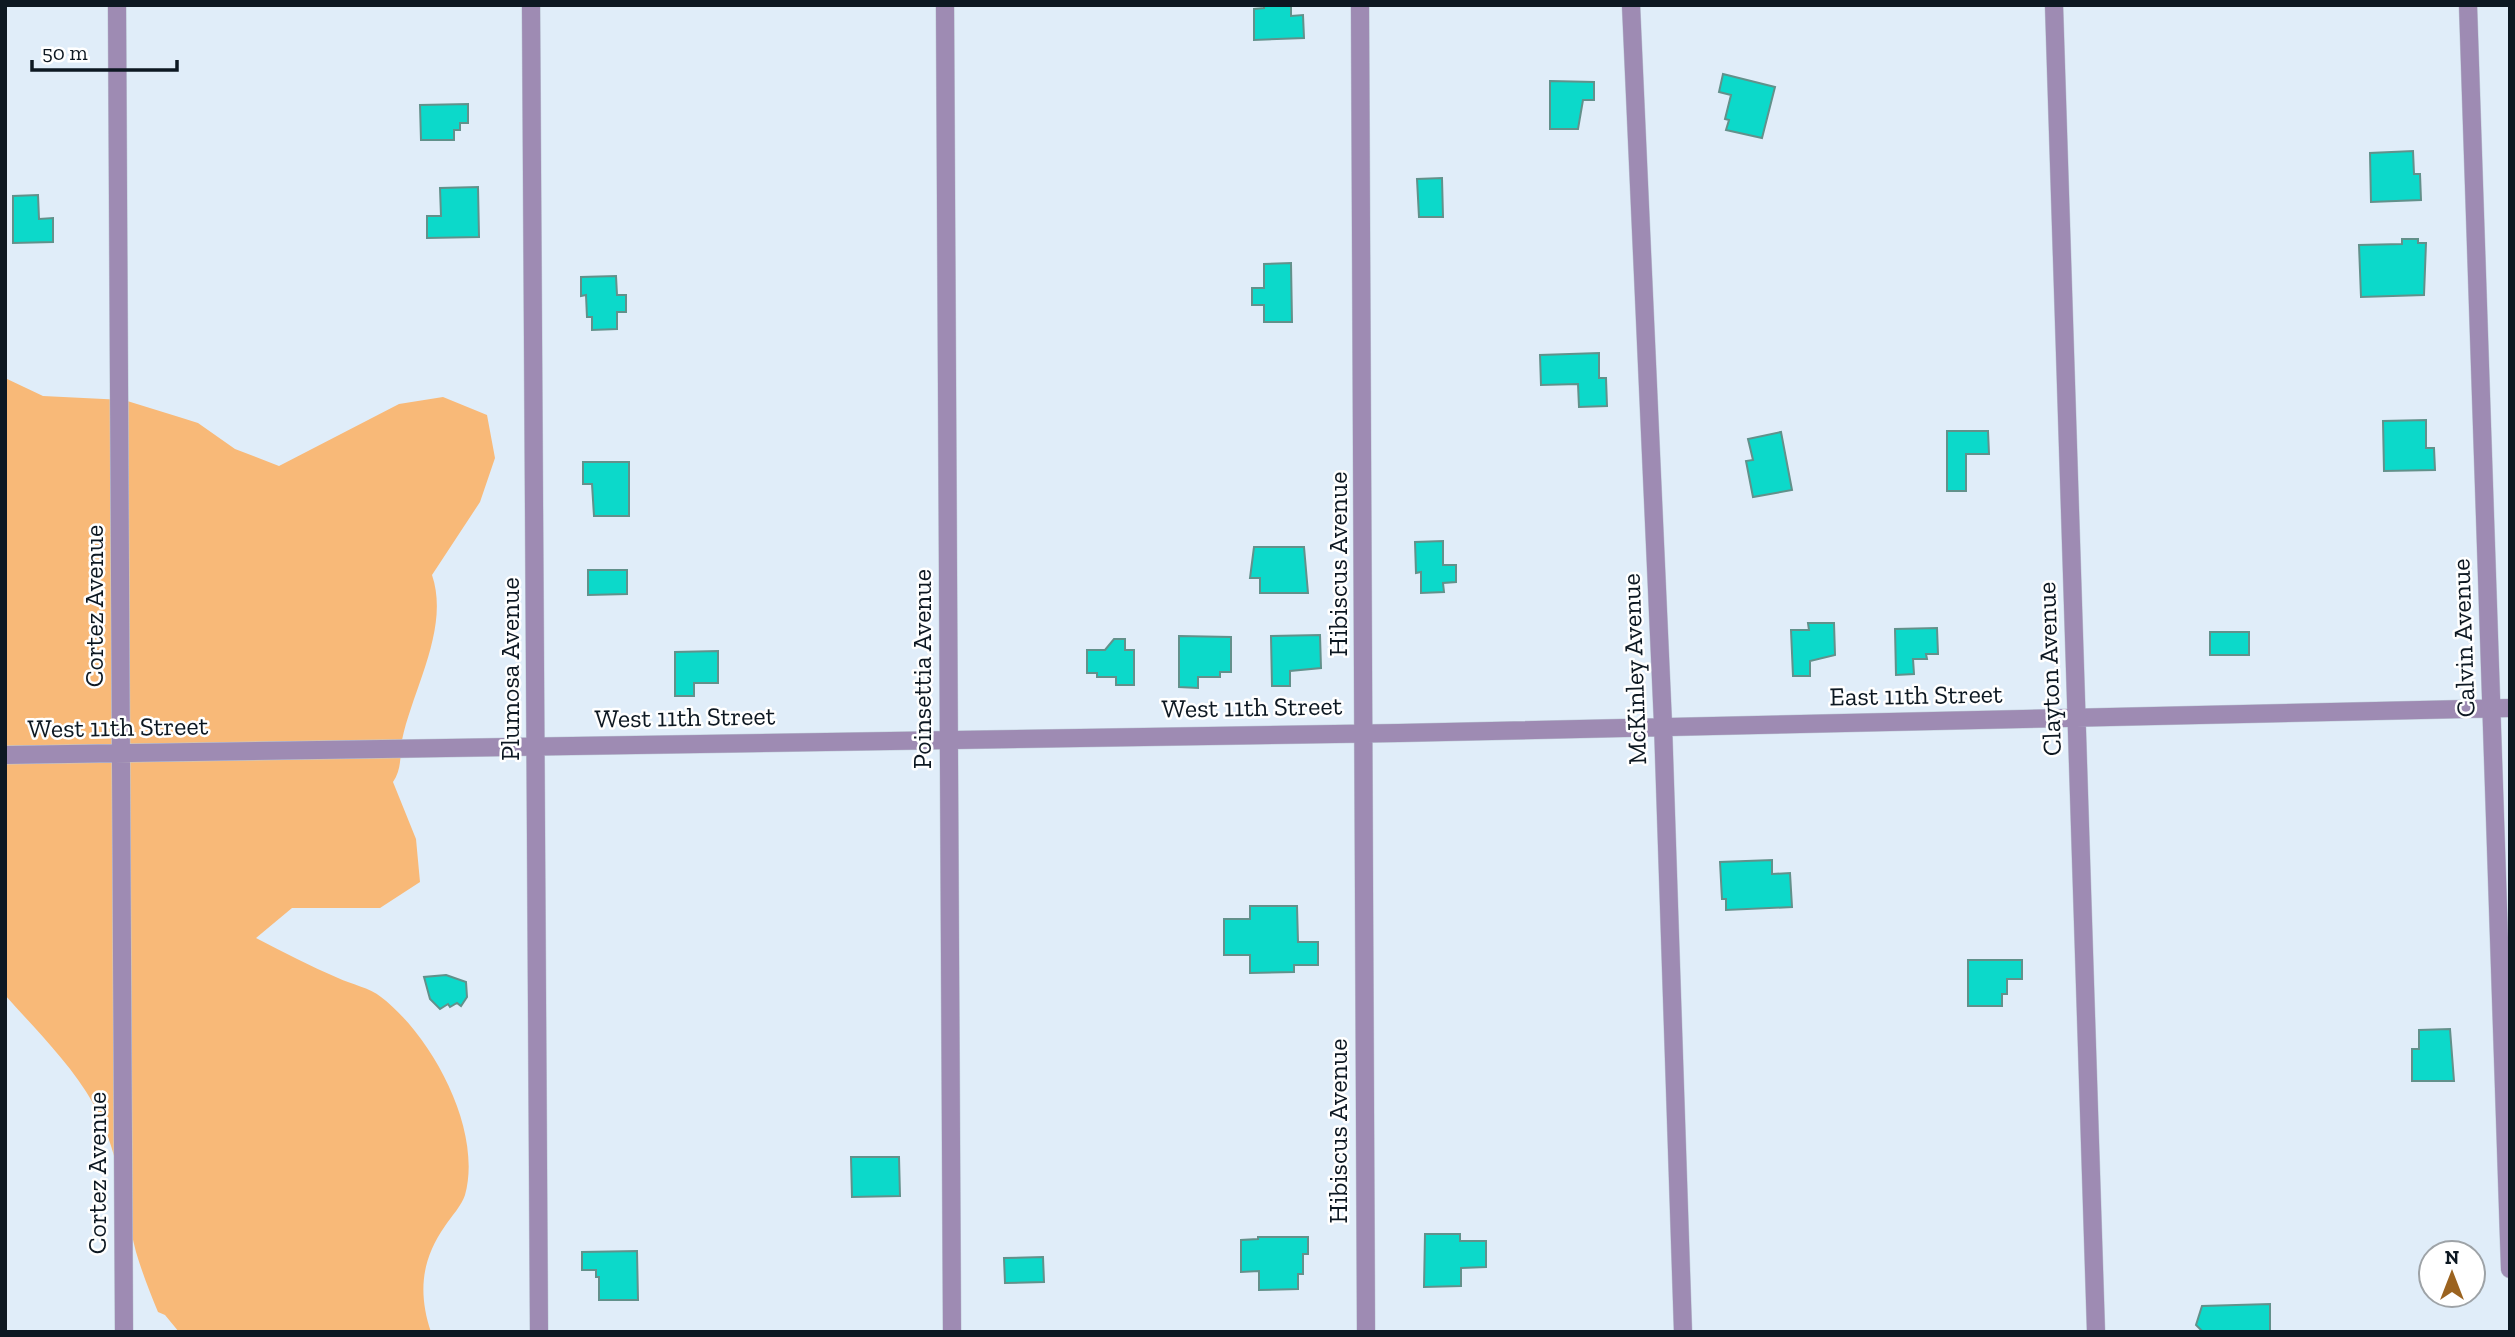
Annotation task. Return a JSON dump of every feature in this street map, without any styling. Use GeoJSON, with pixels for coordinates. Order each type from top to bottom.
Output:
{"type":"FeatureCollection","features":[{"type":"Feature","properties":{"kind":"street","name":"Cortez Avenue"},"geometry":{"type":"LineString","coordinates":[[117,5],[124,1332]]}},
{"type":"Feature","properties":{"kind":"street","name":"Plumosa Avenue"},"geometry":{"type":"LineString","coordinates":[[531,5],[538,1332]]}},
{"type":"Feature","properties":{"kind":"street","name":"Poinsettia Avenue"},"geometry":{"type":"LineString","coordinates":[[945,5],[953,1332]]}},
{"type":"Feature","properties":{"kind":"street","name":"Hibiscus Avenue"},"geometry":{"type":"LineString","coordinates":[[1360,5],[1366,1332]]}},
{"type":"Feature","properties":{"kind":"street","name":"McKinley Avenue"},"geometry":{"type":"LineString","coordinates":[[1631,5],[1663,724],[1683,1332]]}},
{"type":"Feature","properties":{"kind":"street","name":"Clayton Avenue"},"geometry":{"type":"LineString","coordinates":[[2054,5],[2096,1332]]}},
{"type":"Feature","properties":{"kind":"street","name":"Calvin Avenue"},"geometry":{"type":"LineString","coordinates":[[2468,5],[2510,1269]]}},
{"type":"Feature","properties":{"kind":"street","name":"East 11th Street"},"geometry":{"type":"LineString","coordinates":[[1365,732],[2510,708]]}},
{"type":"Feature","properties":{"kind":"street","name":"West 11th Street"},"geometry":{"type":"LineString","coordinates":[[5,755],[1365,732]]}},
{"type":"Feature","properties":{"kind":"shaded area"},"geometry":{"type":"Polygon","coordinates":[[[5,378],[43,396],[124,400],[198,423],[235,449],[279,466],[399,404],[443,397],[487,415],[495,458],[480,502],[432,575],[436,595],[433,637],[407,720],[399,767],[393,782],[416,839],[420,882],[380,908],[292,908],[256,938],[381,997],[418,1035],[449,1086],[467,1142],[469,1169],[464,1199],[437,1239],[427,1264],[423,1290],[431,1332],[179,1332],[165,1315],[158,1312],[146,1282],[102,1120],[63,1061],[5,995],[5,378]]]}},
{"type":"Feature","properties":{"kind":"building"},"geometry":{"type":"Polygon","coordinates":[[[1264,5],[1291,5],[1291,16],[1303,15],[1304,38],[1254,40],[1254,9],[1264,8],[1264,5]]]}},
{"type":"Feature","properties":{"kind":"building"},"geometry":{"type":"Polygon","coordinates":[[[1723,74],[1775,87],[1762,138],[1726,130],[1729,120],[1725,119],[1731,95],[1719,92],[1723,74]]]}},
{"type":"Feature","properties":{"kind":"building"},"geometry":{"type":"Polygon","coordinates":[[[1550,81],[1594,82],[1594,100],[1583,100],[1578,129],[1550,129],[1550,81]]]}},
{"type":"Feature","properties":{"kind":"building"},"geometry":{"type":"Polygon","coordinates":[[[468,104],[468,123],[460,123],[460,130],[454,130],[454,140],[421,140],[420,105],[468,104]]]}},
{"type":"Feature","properties":{"kind":"building"},"geometry":{"type":"Polygon","coordinates":[[[2413,151],[2414,174],[2420,174],[2421,200],[2371,202],[2370,153],[2413,151]]]}},
{"type":"Feature","properties":{"kind":"building"},"geometry":{"type":"Polygon","coordinates":[[[1442,178],[1443,217],[1419,217],[1417,179],[1442,178]]]}},
{"type":"Feature","properties":{"kind":"building"},"geometry":{"type":"Polygon","coordinates":[[[478,187],[479,237],[427,238],[427,216],[441,216],[440,188],[478,187]]]}},
{"type":"Feature","properties":{"kind":"building"},"geometry":{"type":"Polygon","coordinates":[[[38,195],[39,219],[53,218],[53,242],[13,243],[13,196],[38,195]]]}},
{"type":"Feature","properties":{"kind":"building"},"geometry":{"type":"Polygon","coordinates":[[[2402,239],[2418,239],[2418,243],[2426,243],[2424,295],[2361,297],[2359,245],[2402,244],[2402,239]]]}},
{"type":"Feature","properties":{"kind":"building"},"geometry":{"type":"Polygon","coordinates":[[[1291,263],[1292,322],[1264,322],[1264,305],[1252,305],[1252,288],[1264,288],[1264,264],[1291,263]]]}},
{"type":"Feature","properties":{"kind":"building"},"geometry":{"type":"Polygon","coordinates":[[[616,276],[617,295],[626,295],[626,312],[617,312],[617,329],[592,330],[592,317],[587,317],[586,295],[581,296],[581,277],[616,276]]]}},
{"type":"Feature","properties":{"kind":"building"},"geometry":{"type":"Polygon","coordinates":[[[1599,353],[1599,378],[1606,378],[1607,406],[1579,407],[1578,384],[1541,385],[1540,355],[1599,353]]]}},
{"type":"Feature","properties":{"kind":"building"},"geometry":{"type":"Polygon","coordinates":[[[2426,420],[2426,448],[2434,448],[2435,470],[2384,471],[2383,421],[2426,420]]]}},
{"type":"Feature","properties":{"kind":"building"},"geometry":{"type":"Polygon","coordinates":[[[1947,431],[1988,431],[1989,454],[1966,454],[1966,491],[1947,491],[1947,431]]]}},
{"type":"Feature","properties":{"kind":"building"},"geometry":{"type":"Polygon","coordinates":[[[1781,432],[1792,490],[1753,497],[1746,461],[1753,460],[1748,439],[1781,432]]]}},
{"type":"Feature","properties":{"kind":"building"},"geometry":{"type":"Polygon","coordinates":[[[583,462],[629,462],[629,516],[594,516],[592,484],[583,484],[583,462]]]}},
{"type":"Feature","properties":{"kind":"building"},"geometry":{"type":"Polygon","coordinates":[[[1443,541],[1443,565],[1456,565],[1456,582],[1443,583],[1444,592],[1421,593],[1421,572],[1416,573],[1415,542],[1443,541]]]}},
{"type":"Feature","properties":{"kind":"building"},"geometry":{"type":"Polygon","coordinates":[[[1254,547],[1304,547],[1308,593],[1260,593],[1260,578],[1250,578],[1254,547]]]}},
{"type":"Feature","properties":{"kind":"building"},"geometry":{"type":"Polygon","coordinates":[[[588,570],[627,570],[627,594],[588,595],[588,570]]]}},
{"type":"Feature","properties":{"kind":"building"},"geometry":{"type":"Polygon","coordinates":[[[1808,623],[1834,623],[1835,655],[1810,661],[1810,676],[1793,676],[1791,630],[1809,630],[1808,623]]]}},
{"type":"Feature","properties":{"kind":"building"},"geometry":{"type":"Polygon","coordinates":[[[1937,628],[1938,654],[1926,654],[1927,659],[1913,659],[1914,674],[1896,675],[1895,629],[1937,628]]]}},
{"type":"Feature","properties":{"kind":"building"},"geometry":{"type":"Polygon","coordinates":[[[2210,632],[2249,632],[2249,655],[2210,655],[2210,632]]]}},
{"type":"Feature","properties":{"kind":"building"},"geometry":{"type":"Polygon","coordinates":[[[1320,635],[1321,668],[1290,671],[1290,686],[1272,686],[1271,636],[1320,635]]]}},
{"type":"Feature","properties":{"kind":"building"},"geometry":{"type":"Polygon","coordinates":[[[1179,636],[1231,637],[1231,672],[1220,672],[1220,677],[1198,677],[1198,688],[1179,687],[1179,636]]]}},
{"type":"Feature","properties":{"kind":"building"},"geometry":{"type":"Polygon","coordinates":[[[1114,639],[1125,639],[1125,650],[1134,650],[1134,685],[1116,685],[1116,677],[1097,677],[1097,673],[1087,673],[1087,650],[1105,650],[1114,639]]]}},
{"type":"Feature","properties":{"kind":"building"},"geometry":{"type":"Polygon","coordinates":[[[718,651],[718,683],[694,683],[694,696],[675,696],[675,652],[718,651]]]}},
{"type":"Feature","properties":{"kind":"building"},"geometry":{"type":"Polygon","coordinates":[[[1772,860],[1772,874],[1790,873],[1792,907],[1726,910],[1726,899],[1722,899],[1720,862],[1772,860]]]}},
{"type":"Feature","properties":{"kind":"building"},"geometry":{"type":"Polygon","coordinates":[[[1250,906],[1297,906],[1298,942],[1318,942],[1318,965],[1294,965],[1294,972],[1250,973],[1250,955],[1224,955],[1224,919],[1250,919],[1250,906]]]}},
{"type":"Feature","properties":{"kind":"building"},"geometry":{"type":"Polygon","coordinates":[[[1968,960],[2022,960],[2022,979],[2007,979],[2007,994],[2002,994],[2002,1006],[1968,1006],[1968,960]]]}},
{"type":"Feature","properties":{"kind":"building"},"geometry":{"type":"Polygon","coordinates":[[[446,975],[466,982],[467,997],[461,1006],[457,1003],[450,1007],[448,1004],[440,1009],[430,999],[424,977],[446,975]]]}},
{"type":"Feature","properties":{"kind":"building"},"geometry":{"type":"Polygon","coordinates":[[[2450,1029],[2454,1081],[2412,1081],[2412,1049],[2419,1049],[2419,1030],[2450,1029]]]}},
{"type":"Feature","properties":{"kind":"building"},"geometry":{"type":"Polygon","coordinates":[[[851,1157],[899,1157],[900,1196],[852,1197],[851,1157]]]}},
{"type":"Feature","properties":{"kind":"building"},"geometry":{"type":"Polygon","coordinates":[[[1425,1234],[1460,1234],[1460,1241],[1486,1241],[1486,1267],[1461,1268],[1461,1286],[1424,1287],[1425,1234]]]}},
{"type":"Feature","properties":{"kind":"building"},"geometry":{"type":"Polygon","coordinates":[[[1258,1237],[1308,1237],[1308,1254],[1303,1254],[1303,1274],[1298,1274],[1298,1289],[1259,1290],[1259,1271],[1241,1272],[1241,1240],[1258,1237]]]}},
{"type":"Feature","properties":{"kind":"building"},"geometry":{"type":"Polygon","coordinates":[[[637,1251],[638,1300],[599,1300],[599,1277],[596,1277],[596,1270],[582,1270],[582,1252],[637,1251]]]}},
{"type":"Feature","properties":{"kind":"building"},"geometry":{"type":"Polygon","coordinates":[[[1043,1257],[1044,1282],[1005,1283],[1004,1258],[1043,1257]]]}},
{"type":"Feature","properties":{"kind":"building"},"geometry":{"type":"Polygon","coordinates":[[[2270,1304],[2270,1332],[2203,1332],[2196,1325],[2202,1306],[2270,1304]]]}}]}
